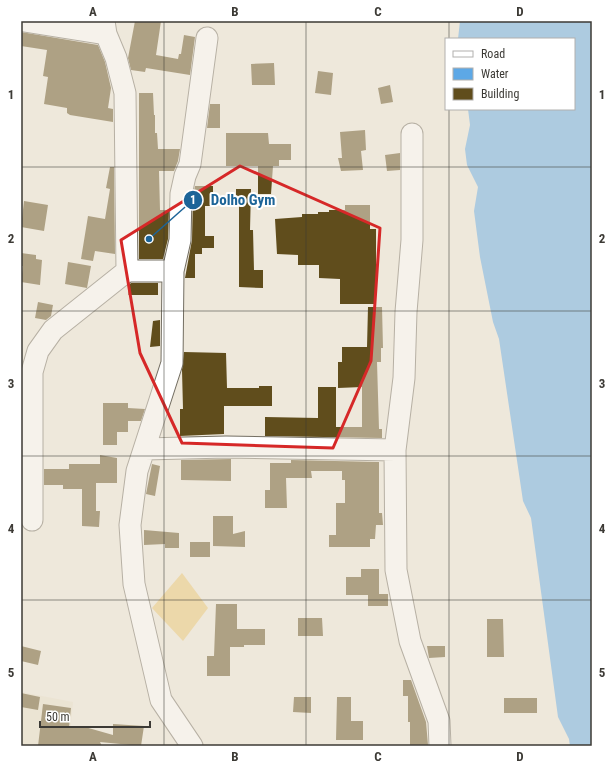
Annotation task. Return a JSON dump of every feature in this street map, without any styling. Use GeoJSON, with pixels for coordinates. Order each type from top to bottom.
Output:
{"type":"FeatureCollection","features":[{"type":"Feature","properties":{"kind":"street"},"geometry":{"type":"LineString","coordinates":[[24,21],[105,27],[116,58],[124,93],[127,271]]}},
{"type":"Feature","properties":{"kind":"street"},"geometry":{"type":"LineString","coordinates":[[192,746],[161,700],[134,584],[130,525],[137,471],[172,363],[173,271],[180,240],[181,194],[185,176],[190,164],[207,38]]}},
{"type":"Feature","properties":{"kind":"street"},"geometry":{"type":"LineString","coordinates":[[412,134],[412,240],[406,312],[404,378],[395,450],[396,570],[410,641],[439,721],[440,746]]}},
{"type":"Feature","properties":{"kind":"street"},"geometry":{"type":"LineString","coordinates":[[32,520],[32,372],[38,351],[53,330],[127,271],[173,271]]}},
{"type":"Feature","properties":{"kind":"street"},"geometry":{"type":"LineString","coordinates":[[144,449],[226,448],[395,450]]}},
{"type":"Feature","properties":{"kind":"highlighted area"},"geometry":{"type":"Polygon","coordinates":[[[240,166],[380,228],[371,361],[333,448],[182,443],[140,353],[121,240],[240,166]]]}},
{"type":"Feature","properties":{"kind":"shaded area"},"geometry":{"type":"Polygon","coordinates":[[[182,573],[208,608],[183,641],[152,608],[182,573]]]}},
{"type":"Feature","properties":{"kind":"shaded area"},"geometry":{"type":"Polygon","coordinates":[[[21,692],[73,702],[69,746],[21,746],[21,692]]]}},
{"type":"Feature","properties":{"kind":"water"},"geometry":{"type":"Polygon","coordinates":[[[460,21],[592,21],[592,746],[570,746],[569,739],[558,717],[531,518],[523,501],[499,339],[493,322],[480,257],[474,211],[478,187],[467,165],[465,149],[470,125],[468,110],[575,110],[575,38],[458,38],[460,21]]]}},
{"type":"Feature","properties":{"kind":"building"},"geometry":{"type":"Polygon","coordinates":[[[135,21],[161,21],[156,55],[178,59],[179,54],[181,54],[184,35],[195,37],[190,75],[146,68],[145,72],[131,70],[128,58],[135,21]]]}},
{"type":"Feature","properties":{"kind":"building"},"geometry":{"type":"Polygon","coordinates":[[[21,32],[98,45],[105,62],[111,88],[108,108],[113,109],[113,122],[70,115],[67,113],[67,108],[44,104],[48,77],[43,76],[47,50],[21,46],[21,32]]]}},
{"type":"Feature","properties":{"kind":"building"},"geometry":{"type":"Polygon","coordinates":[[[274,63],[275,85],[252,85],[251,64],[274,63]]]}},
{"type":"Feature","properties":{"kind":"building"},"geometry":{"type":"Polygon","coordinates":[[[318,71],[333,73],[331,95],[315,93],[318,71]]]}},
{"type":"Feature","properties":{"kind":"building"},"geometry":{"type":"Polygon","coordinates":[[[390,85],[393,102],[381,104],[378,88],[390,85]]]}},
{"type":"Feature","properties":{"kind":"building"},"geometry":{"type":"Polygon","coordinates":[[[139,93],[153,93],[155,133],[157,133],[158,149],[180,149],[178,161],[174,171],[159,171],[160,210],[169,210],[168,239],[163,259],[139,259],[139,93]]]}},
{"type":"Feature","properties":{"kind":"building"},"geometry":{"type":"Polygon","coordinates":[[[210,104],[220,104],[220,128],[207,128],[210,104]]]}},
{"type":"Feature","properties":{"kind":"building"},"geometry":{"type":"Polygon","coordinates":[[[365,130],[366,150],[361,151],[363,170],[341,171],[338,158],[342,158],[340,132],[365,130]]]}},
{"type":"Feature","properties":{"kind":"building"},"geometry":{"type":"Polygon","coordinates":[[[226,133],[268,133],[269,144],[291,144],[291,160],[279,160],[279,166],[273,166],[271,194],[258,194],[258,166],[226,166],[226,133]]]}},
{"type":"Feature","properties":{"kind":"building"},"geometry":{"type":"Polygon","coordinates":[[[400,153],[400,170],[387,171],[385,155],[400,153]]]}},
{"type":"Feature","properties":{"kind":"building"},"geometry":{"type":"Polygon","coordinates":[[[110,167],[114,167],[115,254],[95,251],[93,261],[81,259],[88,216],[105,219],[110,189],[106,188],[110,167]]]}},
{"type":"Feature","properties":{"kind":"building"},"geometry":{"type":"Polygon","coordinates":[[[195,186],[213,186],[213,206],[205,206],[205,236],[214,236],[214,248],[202,248],[202,254],[195,254],[195,278],[185,278],[192,240],[193,195],[195,186]]]}},
{"type":"Feature","properties":{"kind":"building"},"geometry":{"type":"Polygon","coordinates":[[[236,189],[251,189],[250,230],[253,230],[254,270],[263,270],[263,288],[239,287],[239,206],[236,206],[236,189]]]}},
{"type":"Feature","properties":{"kind":"building"},"geometry":{"type":"Polygon","coordinates":[[[24,201],[48,205],[44,231],[21,227],[24,201]]]}},
{"type":"Feature","properties":{"kind":"building"},"geometry":{"type":"Polygon","coordinates":[[[345,205],[370,205],[370,229],[376,229],[376,304],[340,304],[340,279],[319,278],[319,265],[298,265],[298,255],[277,254],[275,219],[302,217],[302,214],[318,214],[318,212],[329,212],[329,210],[345,210],[345,205]]]}},
{"type":"Feature","properties":{"kind":"building"},"geometry":{"type":"Polygon","coordinates":[[[21,253],[36,255],[36,259],[42,260],[40,285],[21,282],[23,266],[21,266],[21,253]]]}},
{"type":"Feature","properties":{"kind":"building"},"geometry":{"type":"Polygon","coordinates":[[[68,262],[91,266],[87,288],[65,284],[68,262]]]}},
{"type":"Feature","properties":{"kind":"building"},"geometry":{"type":"Polygon","coordinates":[[[131,283],[158,283],[158,295],[128,295],[128,286],[131,283]]]}},
{"type":"Feature","properties":{"kind":"building"},"geometry":{"type":"Polygon","coordinates":[[[38,302],[53,305],[51,316],[46,320],[35,318],[38,302]]]}},
{"type":"Feature","properties":{"kind":"building"},"geometry":{"type":"Polygon","coordinates":[[[368,307],[382,307],[383,348],[381,348],[381,362],[377,362],[379,429],[382,429],[382,438],[265,436],[265,417],[318,418],[318,387],[336,387],[336,427],[362,427],[362,387],[338,388],[338,362],[342,362],[342,347],[367,347],[368,307]]]}},
{"type":"Feature","properties":{"kind":"building"},"geometry":{"type":"Polygon","coordinates":[[[160,320],[160,346],[150,347],[153,321],[160,320]]]}},
{"type":"Feature","properties":{"kind":"building"},"geometry":{"type":"Polygon","coordinates":[[[184,352],[226,353],[227,388],[259,388],[259,386],[272,386],[272,406],[224,406],[224,434],[180,436],[180,409],[183,409],[182,370],[184,352]]]}},
{"type":"Feature","properties":{"kind":"building"},"geometry":{"type":"Polygon","coordinates":[[[103,403],[128,403],[128,408],[145,409],[141,421],[128,421],[128,432],[117,432],[117,445],[103,445],[103,403]]]}},
{"type":"Feature","properties":{"kind":"building"},"geometry":{"type":"Polygon","coordinates":[[[100,455],[117,458],[117,483],[96,483],[96,511],[100,511],[99,527],[82,526],[82,489],[63,489],[63,485],[44,485],[44,469],[69,469],[69,464],[100,464],[100,455]]]}},
{"type":"Feature","properties":{"kind":"building"},"geometry":{"type":"Polygon","coordinates":[[[231,459],[231,481],[181,480],[181,460],[231,459]]]}},
{"type":"Feature","properties":{"kind":"building"},"geometry":{"type":"Polygon","coordinates":[[[291,460],[379,462],[379,513],[382,513],[383,525],[376,525],[375,539],[370,539],[370,547],[329,547],[329,535],[336,535],[336,503],[345,503],[345,480],[342,480],[342,471],[311,471],[312,478],[286,478],[287,508],[265,508],[265,490],[270,490],[270,463],[291,463],[291,460]]]}},
{"type":"Feature","properties":{"kind":"building"},"geometry":{"type":"Polygon","coordinates":[[[152,464],[160,466],[155,496],[146,494],[152,464]]]}},
{"type":"Feature","properties":{"kind":"building"},"geometry":{"type":"Polygon","coordinates":[[[213,516],[233,516],[233,534],[245,531],[245,547],[213,546],[213,516]]]}},
{"type":"Feature","properties":{"kind":"building"},"geometry":{"type":"Polygon","coordinates":[[[144,530],[179,533],[179,548],[165,548],[165,544],[144,545],[144,530]]]}},
{"type":"Feature","properties":{"kind":"building"},"geometry":{"type":"Polygon","coordinates":[[[190,542],[210,542],[210,557],[190,557],[190,542]]]}},
{"type":"Feature","properties":{"kind":"building"},"geometry":{"type":"Polygon","coordinates":[[[361,569],[379,569],[379,594],[388,594],[388,606],[368,606],[368,595],[346,595],[346,577],[361,577],[361,569]]]}},
{"type":"Feature","properties":{"kind":"building"},"geometry":{"type":"Polygon","coordinates":[[[216,604],[237,604],[237,629],[265,629],[265,645],[230,647],[230,676],[207,676],[207,656],[214,656],[216,604]]]}},
{"type":"Feature","properties":{"kind":"building"},"geometry":{"type":"Polygon","coordinates":[[[298,618],[322,618],[323,636],[298,636],[298,618]]]}},
{"type":"Feature","properties":{"kind":"building"},"geometry":{"type":"Polygon","coordinates":[[[487,619],[503,619],[504,657],[487,657],[487,619]]]}},
{"type":"Feature","properties":{"kind":"building"},"geometry":{"type":"Polygon","coordinates":[[[21,646],[41,651],[38,665],[21,661],[21,646]]]}},
{"type":"Feature","properties":{"kind":"building"},"geometry":{"type":"Polygon","coordinates":[[[427,646],[445,646],[445,657],[429,658],[427,646]]]}},
{"type":"Feature","properties":{"kind":"building"},"geometry":{"type":"Polygon","coordinates":[[[403,680],[411,680],[426,722],[428,745],[410,745],[408,696],[403,696],[403,680]]]}},
{"type":"Feature","properties":{"kind":"building"},"geometry":{"type":"Polygon","coordinates":[[[21,693],[40,697],[38,710],[21,707],[21,693]]]}},
{"type":"Feature","properties":{"kind":"building"},"geometry":{"type":"Polygon","coordinates":[[[294,697],[311,697],[311,713],[293,712],[294,697]]]}},
{"type":"Feature","properties":{"kind":"building"},"geometry":{"type":"Polygon","coordinates":[[[337,697],[351,697],[351,721],[363,721],[363,740],[336,740],[337,697]]]}},
{"type":"Feature","properties":{"kind":"building"},"geometry":{"type":"Polygon","coordinates":[[[504,698],[537,698],[537,713],[504,713],[504,698]]]}},
{"type":"Feature","properties":{"kind":"building"},"geometry":{"type":"Polygon","coordinates":[[[43,704],[71,708],[69,727],[85,727],[113,735],[113,724],[144,726],[141,746],[100,742],[102,746],[38,746],[43,704]]]}},
{"type":"Feature","properties":{"kind":"place","name":"Dolho Gym"},"geometry":{"type":"Point","coordinates":[149,239]}}]}
